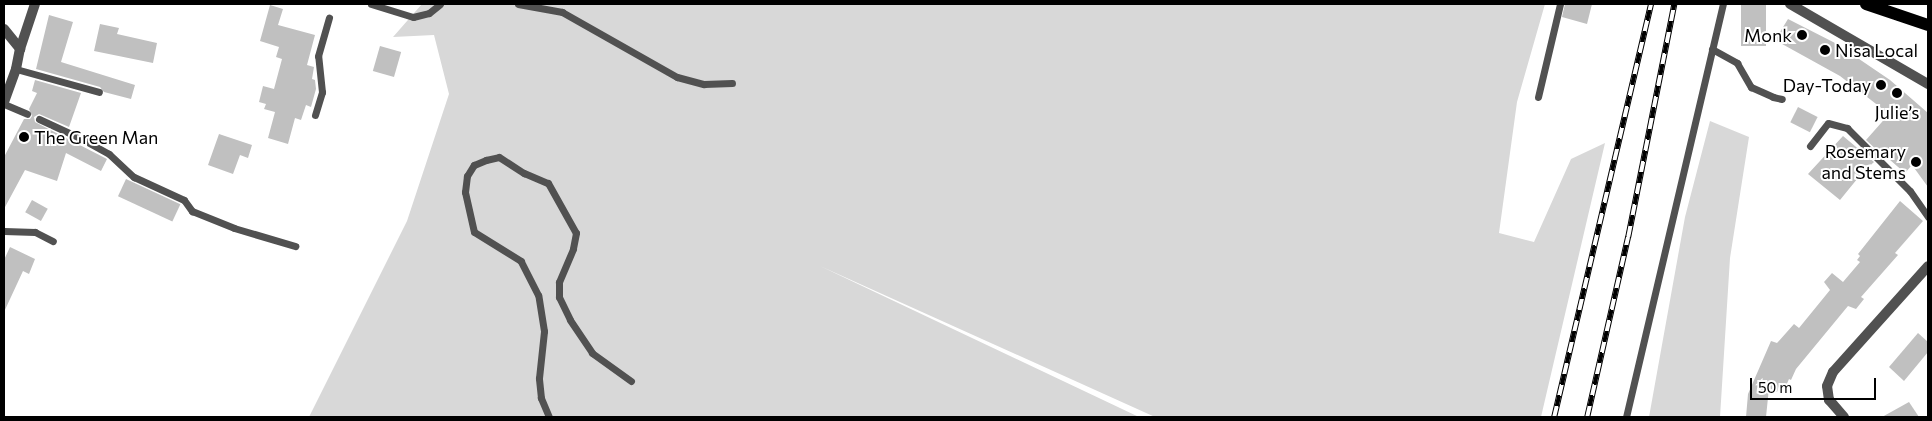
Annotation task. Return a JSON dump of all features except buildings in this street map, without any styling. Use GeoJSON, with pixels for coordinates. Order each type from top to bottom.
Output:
{"type":"FeatureCollection","features":[{"type":"Feature","properties":{"kind":"main road"},"geometry":{"type":"LineString","coordinates":[[1866,4],[1928,25]]}},
{"type":"Feature","properties":{"kind":"street"},"geometry":{"type":"LineString","coordinates":[[4,103],[35,4]]}},
{"type":"Feature","properties":{"kind":"street"},"geometry":{"type":"LineString","coordinates":[[1790,4],[1928,84]]}},
{"type":"Feature","properties":{"kind":"street"},"geometry":{"type":"LineString","coordinates":[[4,30],[20,49]]}},
{"type":"Feature","properties":{"kind":"street"},"geometry":{"type":"LineString","coordinates":[[1844,417],[1830,400],[1827,386],[1833,372],[1928,266]]}},
{"type":"Feature","properties":{"kind":"lane"},"geometry":{"type":"LineString","coordinates":[[371,4],[413,17],[429,13],[440,4]]}},
{"type":"Feature","properties":{"kind":"lane"},"geometry":{"type":"LineString","coordinates":[[518,4],[562,12],[676,77],[704,84],[732,83]]}},
{"type":"Feature","properties":{"kind":"lane"},"geometry":{"type":"LineString","coordinates":[[1538,97],[1560,4]]}},
{"type":"Feature","properties":{"kind":"lane"},"geometry":{"type":"LineString","coordinates":[[1626,417],[1723,4]]}},
{"type":"Feature","properties":{"kind":"lane"},"geometry":{"type":"LineString","coordinates":[[315,115],[322,92],[318,56],[329,18]]}},
{"type":"Feature","properties":{"kind":"lane"},"geometry":{"type":"LineString","coordinates":[[1712,48],[1737,63],[1751,87],[1782,99]]}},
{"type":"Feature","properties":{"kind":"lane"},"geometry":{"type":"LineString","coordinates":[[16,69],[99,92]]}},
{"type":"Feature","properties":{"kind":"lane"},"geometry":{"type":"LineString","coordinates":[[4,103],[27,114]]}},
{"type":"Feature","properties":{"kind":"lane"},"geometry":{"type":"LineString","coordinates":[[39,119],[109,154],[134,177],[184,200],[192,211],[234,228],[295,246]]}},
{"type":"Feature","properties":{"kind":"lane"},"geometry":{"type":"LineString","coordinates":[[1810,146],[1828,122],[1847,128],[1910,191],[1928,217]]}},
{"type":"Feature","properties":{"kind":"lane"},"geometry":{"type":"LineString","coordinates":[[549,417],[541,398],[539,378],[544,331],[538,295],[520,261],[474,232],[464,192],[467,176],[474,165],[499,157],[524,173],[538,177],[548,183],[576,233],[573,249],[559,282],[558,297],[570,320],[592,353],[631,381]]}},
{"type":"Feature","properties":{"kind":"lane"},"geometry":{"type":"LineString","coordinates":[[4,231],[35,232],[53,241]]}},
{"type":"Feature","properties":{"kind":"shaded area"},"geometry":{"type":"Polygon","coordinates":[[[422,4],[1545,4],[1517,102],[1499,233],[1534,242],[1571,159],[1605,143],[1541,417],[1155,417],[820,266],[1139,417],[309,417],[407,221],[449,94],[434,35],[393,37],[422,4]]]}},
{"type":"Feature","properties":{"kind":"shaded area"},"geometry":{"type":"Polygon","coordinates":[[[1710,121],[1749,137],[1730,258],[1720,417],[1649,417],[1685,217],[1710,121]]]}},
{"type":"Feature","properties":{"kind":"railway"},"geometry":{"type":"LineString","coordinates":[[1554,417],[1651,4]]}},
{"type":"Feature","properties":{"kind":"railway"},"geometry":{"type":"LineString","coordinates":[[1587,417],[1628,237],[1674,4]]}},
{"type":"Feature","properties":{"kind":"place","name":"Monk"},"geometry":{"type":"Point","coordinates":[1802,35]}},
{"type":"Feature","properties":{"kind":"place","name":"Nisa Local"},"geometry":{"type":"Point","coordinates":[1825,50]}},
{"type":"Feature","properties":{"kind":"place","name":"Day-Today"},"geometry":{"type":"Point","coordinates":[1881,85]}},
{"type":"Feature","properties":{"kind":"place","name":"Julie’s"},"geometry":{"type":"Point","coordinates":[1897,93]}},
{"type":"Feature","properties":{"kind":"place","name":"The Green Man"},"geometry":{"type":"Point","coordinates":[24,137]}},
{"type":"Feature","properties":{"kind":"place","name":"Rosemary and Stems"},"geometry":{"type":"Point","coordinates":[1916,162]}}]}
